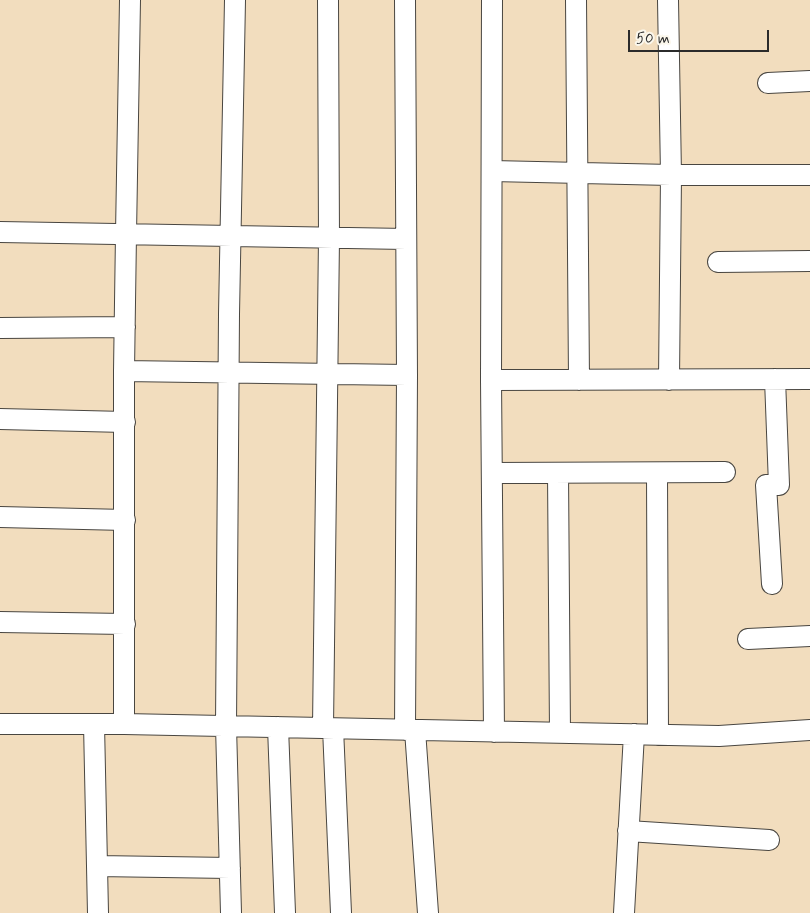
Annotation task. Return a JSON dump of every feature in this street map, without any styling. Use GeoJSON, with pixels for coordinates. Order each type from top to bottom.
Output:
{"type":"FeatureCollection","features":[{"type":"Feature","properties":{"kind":"street"},"geometry":{"type":"LineString","coordinates":[[124,724],[124,371],[130,0]]}},
{"type":"Feature","properties":{"kind":"street"},"geometry":{"type":"LineString","coordinates":[[231,913],[226,726],[228,373],[235,0]]}},
{"type":"Feature","properties":{"kind":"street"},"geometry":{"type":"LineString","coordinates":[[328,0],[328,728],[341,913]]}},
{"type":"Feature","properties":{"kind":"street"},"geometry":{"type":"LineString","coordinates":[[405,0],[410,730],[428,913]]}},
{"type":"Feature","properties":{"kind":"street"},"geometry":{"type":"LineString","coordinates":[[492,0],[491,380],[494,732]]}},
{"type":"Feature","properties":{"kind":"street"},"geometry":{"type":"LineString","coordinates":[[576,0],[578,380]]}},
{"type":"Feature","properties":{"kind":"street"},"geometry":{"type":"LineString","coordinates":[[668,0],[671,175],[669,380]]}},
{"type":"Feature","properties":{"kind":"street"},"geometry":{"type":"LineString","coordinates":[[768,83],[810,81]]}},
{"type":"Feature","properties":{"kind":"street"},"geometry":{"type":"LineString","coordinates":[[492,171],[671,175],[810,175]]}},
{"type":"Feature","properties":{"kind":"street"},"geometry":{"type":"LineString","coordinates":[[0,232],[406,239]]}},
{"type":"Feature","properties":{"kind":"street"},"geometry":{"type":"LineString","coordinates":[[718,262],[810,261]]}},
{"type":"Feature","properties":{"kind":"street"},"geometry":{"type":"LineString","coordinates":[[0,328],[125,327]]}},
{"type":"Feature","properties":{"kind":"street"},"geometry":{"type":"LineString","coordinates":[[124,371],[407,375]]}},
{"type":"Feature","properties":{"kind":"street"},"geometry":{"type":"LineString","coordinates":[[772,584],[766,485],[779,485],[775,379]]}},
{"type":"Feature","properties":{"kind":"street"},"geometry":{"type":"LineString","coordinates":[[491,380],[810,379]]}},
{"type":"Feature","properties":{"kind":"street"},"geometry":{"type":"LineString","coordinates":[[0,419],[125,422]]}},
{"type":"Feature","properties":{"kind":"street"},"geometry":{"type":"LineString","coordinates":[[492,473],[725,472]]}},
{"type":"Feature","properties":{"kind":"street"},"geometry":{"type":"LineString","coordinates":[[558,473],[560,733]]}},
{"type":"Feature","properties":{"kind":"street"},"geometry":{"type":"LineString","coordinates":[[656,473],[658,734]]}},
{"type":"Feature","properties":{"kind":"street"},"geometry":{"type":"LineString","coordinates":[[0,517],[125,520]]}},
{"type":"Feature","properties":{"kind":"street"},"geometry":{"type":"LineString","coordinates":[[0,622],[125,624]]}},
{"type":"Feature","properties":{"kind":"street"},"geometry":{"type":"LineString","coordinates":[[748,639],[810,636]]}},
{"type":"Feature","properties":{"kind":"street"},"geometry":{"type":"LineString","coordinates":[[0,724],[124,724],[719,736],[810,730]]}},
{"type":"Feature","properties":{"kind":"street"},"geometry":{"type":"LineString","coordinates":[[94,724],[98,913]]}},
{"type":"Feature","properties":{"kind":"street"},"geometry":{"type":"LineString","coordinates":[[278,727],[285,913]]}},
{"type":"Feature","properties":{"kind":"street"},"geometry":{"type":"LineString","coordinates":[[624,913],[634,734]]}},
{"type":"Feature","properties":{"kind":"street"},"geometry":{"type":"LineString","coordinates":[[628,831],[769,840]]}},
{"type":"Feature","properties":{"kind":"street"},"geometry":{"type":"LineString","coordinates":[[97,866],[230,868]]}}]}
